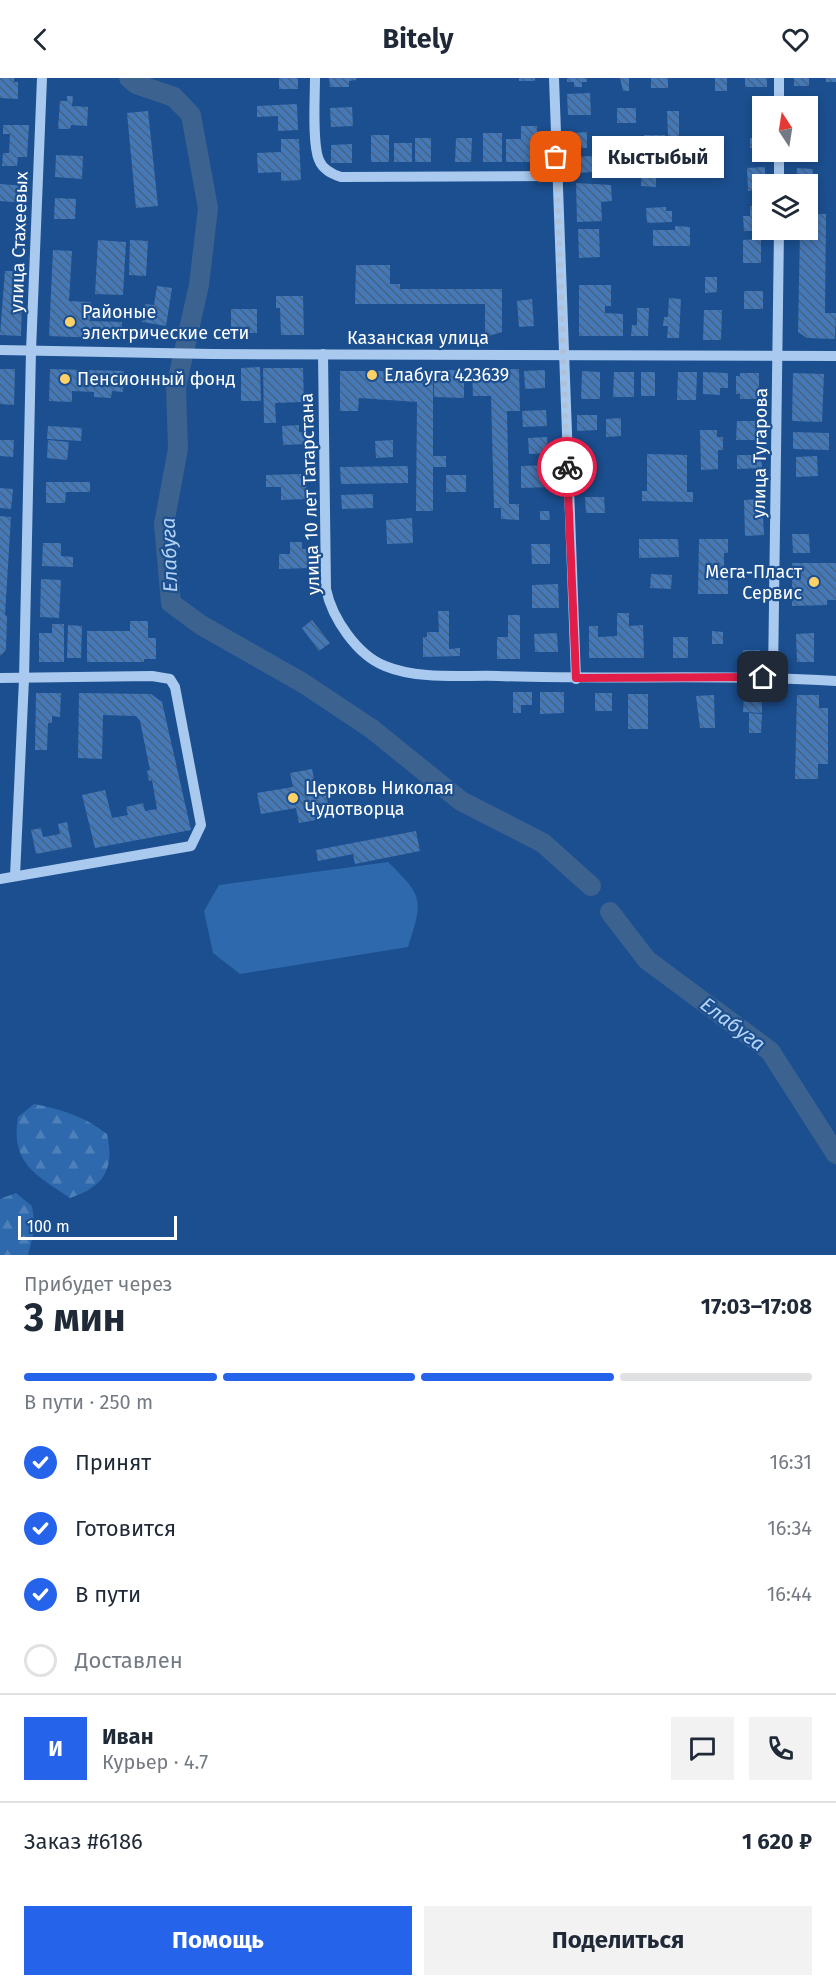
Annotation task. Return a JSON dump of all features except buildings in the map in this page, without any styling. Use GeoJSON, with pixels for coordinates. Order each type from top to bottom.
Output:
{"type":"FeatureCollection","features":[{"type":"Feature","properties":{"kind":"street","name":"улица Стахеевых"},"geometry":{"type":"LineString","coordinates":[[15,876],[24,679],[31,351],[42,78]]}},
{"type":"Feature","properties":{"kind":"street"},"geometry":{"type":"LineString","coordinates":[[315,78],[317,152],[328,171],[341,177],[556,176]]}},
{"type":"Feature","properties":{"kind":"street"},"geometry":{"type":"LineString","coordinates":[[554,78],[576,678]]}},
{"type":"Feature","properties":{"kind":"street"},"geometry":{"type":"LineString","coordinates":[[779,78],[779,96]]}},
{"type":"Feature","properties":{"kind":"street","name":"улица Тугарова"},"geometry":{"type":"LineString","coordinates":[[773,677],[779,240]]}},
{"type":"Feature","properties":{"kind":"street","name":"Казанская улица"},"geometry":{"type":"LineString","coordinates":[[0,350],[212,354],[836,356]]}},
{"type":"Feature","properties":{"kind":"street","name":"улица 10 лет Татарстана"},"geometry":{"type":"LineString","coordinates":[[322,354],[326,577],[329,600],[349,634],[377,663],[401,671],[576,678],[773,677],[836,681]]}},
{"type":"Feature","properties":{"kind":"street"},"geometry":{"type":"LineString","coordinates":[[0,678],[152,676],[170,680],[175,687],[201,825],[191,846],[0,879]]}},
{"type":"Feature","properties":{"kind":"green space"},"geometry":{"type":"Polygon","coordinates":[[[388,862],[408,883],[417,900],[418,909],[408,947],[240,974],[213,953],[204,911],[219,885],[388,862]]]}},
{"type":"Feature","properties":{"kind":"green space"},"geometry":{"type":"Polygon","coordinates":[[[34,1104],[73,1114],[107,1134],[108,1167],[99,1182],[82,1194],[70,1198],[36,1174],[22,1157],[18,1146],[18,1117],[34,1104]]]}},
{"type":"Feature","properties":{"kind":"green space"},"geometry":{"type":"Polygon","coordinates":[[[16,1193],[32,1206],[35,1227],[28,1255],[0,1255],[0,1199],[16,1193]]]}},
{"type":"Feature","properties":{"kind":"waterway","name":"Елабуга"},"geometry":{"type":"LineString","coordinates":[[129,78],[136,84],[174,97],[191,115],[208,208],[199,285],[176,387],[178,449],[164,524],[171,603],[201,625],[303,683],[372,729],[461,801],[543,843],[591,886]]}},
{"type":"Feature","properties":{"kind":"waterway","name":"Елабуга"},"geometry":{"type":"LineString","coordinates":[[610,912],[647,960],[770,1051],[836,1154]]}},
{"type":"Feature","properties":{"kind":"way so far"},"geometry":{"type":"LineString","coordinates":[[556,157],[567,467]]}},
{"type":"Feature","properties":{"kind":"place","name":"Кыстыбый"},"geometry":{"type":"Point","coordinates":[556,157]}},
{"type":"Feature","properties":{"kind":"place","name":"Районые электрические сети"},"geometry":{"type":"Point","coordinates":[70,322]}},
{"type":"Feature","properties":{"kind":"place","name":"Елабуга 423639"},"geometry":{"type":"Point","coordinates":[372,375]}},
{"type":"Feature","properties":{"kind":"place","name":"Пенсионный фонд"},"geometry":{"type":"Point","coordinates":[65,379]}},
{"type":"Feature","properties":{"kind":"place","name":"Мега-Пласт Сервис"},"geometry":{"type":"Point","coordinates":[814,582]}},
{"type":"Feature","properties":{"kind":"place","name":"Церковь Николая Чудотворца"},"geometry":{"type":"Point","coordinates":[293,798]}},
{"type":"Feature","properties":{"kind":"route"},"geometry":{"type":"LineString","coordinates":[[567,467],[576,678],[763,677]]}}]}
